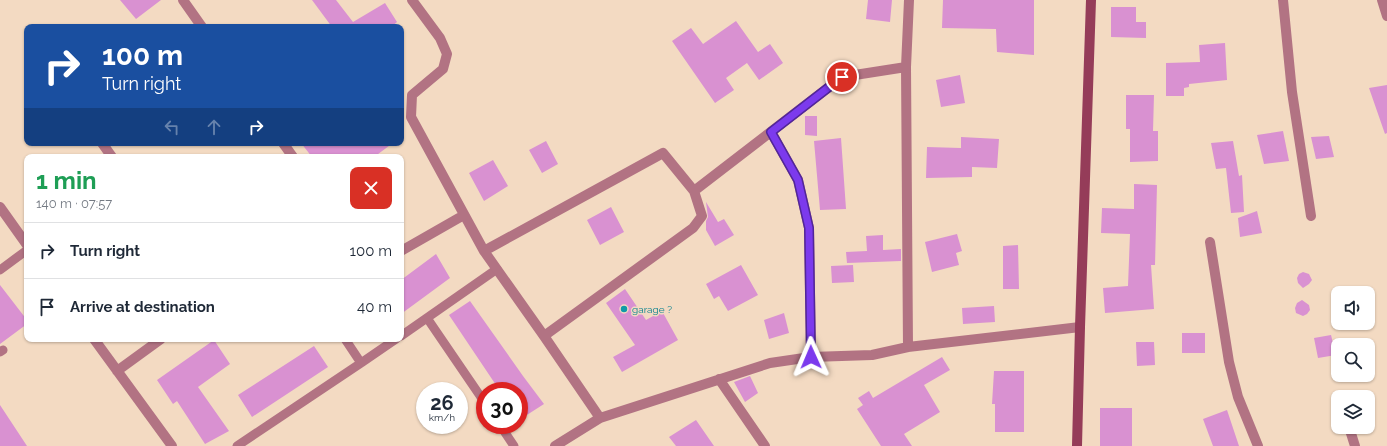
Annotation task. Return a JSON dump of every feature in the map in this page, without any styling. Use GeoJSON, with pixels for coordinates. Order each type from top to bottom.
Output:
{"type":"FeatureCollection","features":[{"type":"Feature","properties":{"kind":"street"},"geometry":{"type":"LineString","coordinates":[[183,0],[200,24]]}},
{"type":"Feature","properties":{"kind":"street"},"geometry":{"type":"LineString","coordinates":[[412,0],[440,38],[447,54],[443,69],[412,95],[411,117],[484,251],[600,418]]}},
{"type":"Feature","properties":{"kind":"street"},"geometry":{"type":"LineString","coordinates":[[908,347],[906,67],[909,0]]}},
{"type":"Feature","properties":{"kind":"street"},"geometry":{"type":"LineString","coordinates":[[1077,446],[1091,0]]}},
{"type":"Feature","properties":{"kind":"street"},"geometry":{"type":"LineString","coordinates":[[1283,0],[1292,92],[1311,216]]}},
{"type":"Feature","properties":{"kind":"street"},"geometry":{"type":"LineString","coordinates":[[1382,0],[1387,16]]}},
{"type":"Feature","properties":{"kind":"street"},"geometry":{"type":"LineString","coordinates":[[694,191],[842,77],[906,67]]}},
{"type":"Feature","properties":{"kind":"street"},"geometry":{"type":"LineString","coordinates":[[771,132],[798,180],[809,228],[811,357]]}},
{"type":"Feature","properties":{"kind":"street"},"geometry":{"type":"LineString","coordinates":[[484,251],[663,153],[694,191],[702,216],[694,228],[544,336]]}},
{"type":"Feature","properties":{"kind":"street"},"geometry":{"type":"LineString","coordinates":[[0,207],[24,241]]}},
{"type":"Feature","properties":{"kind":"street"},"geometry":{"type":"LineString","coordinates":[[404,249],[464,215]]}},
{"type":"Feature","properties":{"kind":"street"},"geometry":{"type":"LineString","coordinates":[[1210,242],[1229,362],[1238,397],[1258,446]]}},
{"type":"Feature","properties":{"kind":"street"},"geometry":{"type":"LineString","coordinates":[[555,446],[600,418],[770,363],[811,357],[872,355],[908,347],[1080,327]]}},
{"type":"Feature","properties":{"kind":"street"},"geometry":{"type":"LineString","coordinates":[[96,342],[172,446]]}},
{"type":"Feature","properties":{"kind":"street"},"geometry":{"type":"LineString","coordinates":[[117,371],[157,342]]}},
{"type":"Feature","properties":{"kind":"street"},"geometry":{"type":"LineString","coordinates":[[719,379],[765,446]]}},
{"type":"Feature","properties":{"kind":"street"},"geometry":{"type":"LineString","coordinates":[[1351,434],[1355,446]]}},
{"type":"Feature","properties":{"kind":"lane"},"geometry":{"type":"LineString","coordinates":[[0,270],[24,252]]}},
{"type":"Feature","properties":{"kind":"lane"},"geometry":{"type":"LineString","coordinates":[[404,334],[497,269]]}},
{"type":"Feature","properties":{"kind":"lane"},"geometry":{"type":"LineString","coordinates":[[427,318],[476,390]]}},
{"type":"Feature","properties":{"kind":"lane"},"geometry":{"type":"LineString","coordinates":[[347,342],[361,363]]}},
{"type":"Feature","properties":{"kind":"lane"},"geometry":{"type":"LineString","coordinates":[[237,446],[392,342]]}},
{"type":"Feature","properties":{"kind":"lane"},"geometry":{"type":"LineString","coordinates":[[506,434],[514,446]]}},
{"type":"Feature","properties":{"kind":"building"},"geometry":{"type":"Polygon","coordinates":[[[120,0],[161,0],[136,19],[120,0]]]}},
{"type":"Feature","properties":{"kind":"building"},"geometry":{"type":"Polygon","coordinates":[[[312,0],[336,0],[353,22],[385,3],[397,22],[395,24],[330,24],[312,0]]]}},
{"type":"Feature","properties":{"kind":"building"},"geometry":{"type":"Polygon","coordinates":[[[868,0],[892,0],[890,22],[866,19],[868,0]]]}},
{"type":"Feature","properties":{"kind":"building"},"geometry":{"type":"Polygon","coordinates":[[[943,0],[1034,0],[1034,55],[997,52],[996,29],[942,28],[943,0]]]}},
{"type":"Feature","properties":{"kind":"building"},"geometry":{"type":"Polygon","coordinates":[[[1111,7],[1136,7],[1136,22],[1146,22],[1146,38],[1111,37],[1111,7]]]}},
{"type":"Feature","properties":{"kind":"building"},"geometry":{"type":"Polygon","coordinates":[[[736,21],[758,52],[770,44],[783,63],[759,80],[747,63],[726,78],[734,90],[715,103],[672,41],[691,28],[703,44],[736,21]]]}},
{"type":"Feature","properties":{"kind":"building"},"geometry":{"type":"Polygon","coordinates":[[[1225,43],[1227,80],[1189,84],[1189,87],[1184,88],[1184,96],[1166,96],[1166,63],[1200,62],[1199,45],[1225,43]]]}},
{"type":"Feature","properties":{"kind":"building"},"geometry":{"type":"Polygon","coordinates":[[[960,75],[965,103],[941,107],[936,80],[960,75]]]}},
{"type":"Feature","properties":{"kind":"building"},"geometry":{"type":"Polygon","coordinates":[[[1387,85],[1387,133],[1385,134],[1369,88],[1387,85]]]}},
{"type":"Feature","properties":{"kind":"building"},"geometry":{"type":"Polygon","coordinates":[[[1126,95],[1154,95],[1153,131],[1158,131],[1158,161],[1130,162],[1130,129],[1126,129],[1126,95]]]}},
{"type":"Feature","properties":{"kind":"building"},"geometry":{"type":"Polygon","coordinates":[[[805,116],[817,116],[817,136],[805,135],[805,116]]]}},
{"type":"Feature","properties":{"kind":"building"},"geometry":{"type":"Polygon","coordinates":[[[1283,131],[1289,161],[1264,164],[1257,135],[1283,131]]]}},
{"type":"Feature","properties":{"kind":"building"},"geometry":{"type":"Polygon","coordinates":[[[1329,136],[1334,157],[1316,159],[1311,137],[1329,136]]]}},
{"type":"Feature","properties":{"kind":"building"},"geometry":{"type":"Polygon","coordinates":[[[961,137],[999,139],[997,168],[972,167],[972,177],[926,178],[927,147],[961,148],[961,137]]]}},
{"type":"Feature","properties":{"kind":"building"},"geometry":{"type":"Polygon","coordinates":[[[841,138],[846,209],[820,210],[814,141],[841,138]]]}},
{"type":"Feature","properties":{"kind":"building"},"geometry":{"type":"Polygon","coordinates":[[[546,141],[558,164],[542,173],[529,150],[546,141]]]}},
{"type":"Feature","properties":{"kind":"building"},"geometry":{"type":"Polygon","coordinates":[[[1233,141],[1239,176],[1242,175],[1244,212],[1231,213],[1226,168],[1216,169],[1211,143],[1233,141]]]}},
{"type":"Feature","properties":{"kind":"building"},"geometry":{"type":"Polygon","coordinates":[[[303,146],[389,146],[378,154],[310,154],[303,146]]]}},
{"type":"Feature","properties":{"kind":"building"},"geometry":{"type":"Polygon","coordinates":[[[493,160],[508,186],[484,201],[469,173],[493,160]]]}},
{"type":"Feature","properties":{"kind":"building"},"geometry":{"type":"Polygon","coordinates":[[[1134,184],[1157,185],[1155,265],[1151,265],[1154,309],[1105,313],[1103,288],[1128,286],[1130,234],[1101,233],[1102,208],[1134,209],[1134,184]]]}},
{"type":"Feature","properties":{"kind":"building"},"geometry":{"type":"Polygon","coordinates":[[[706,202],[718,222],[724,219],[734,235],[715,246],[706,230],[706,221],[708,217],[706,202]]]}},
{"type":"Feature","properties":{"kind":"building"},"geometry":{"type":"Polygon","coordinates":[[[611,207],[624,232],[600,245],[587,220],[611,207]]]}},
{"type":"Feature","properties":{"kind":"building"},"geometry":{"type":"Polygon","coordinates":[[[1257,211],[1262,233],[1240,237],[1238,218],[1257,211]]]}},
{"type":"Feature","properties":{"kind":"building"},"geometry":{"type":"Polygon","coordinates":[[[957,234],[962,251],[956,253],[959,265],[932,272],[925,242],[957,234]]]}},
{"type":"Feature","properties":{"kind":"building"},"geometry":{"type":"Polygon","coordinates":[[[883,235],[883,250],[901,249],[901,261],[847,263],[846,252],[867,251],[866,236],[883,235]]]}},
{"type":"Feature","properties":{"kind":"building"},"geometry":{"type":"Polygon","coordinates":[[[1018,245],[1019,289],[1003,289],[1003,246],[1018,245]]]}},
{"type":"Feature","properties":{"kind":"building"},"geometry":{"type":"Polygon","coordinates":[[[436,254],[450,278],[404,312],[404,278],[436,254]]]}},
{"type":"Feature","properties":{"kind":"building"},"geometry":{"type":"Polygon","coordinates":[[[741,265],[758,295],[728,311],[719,296],[714,299],[706,284],[741,265]]]}},
{"type":"Feature","properties":{"kind":"building"},"geometry":{"type":"Polygon","coordinates":[[[853,265],[854,282],[832,283],[831,266],[853,265]]]}},
{"type":"Feature","properties":{"kind":"building"},"geometry":{"type":"Polygon","coordinates":[[[1303,272],[1309,274],[1312,280],[1303,288],[1298,283],[1297,278],[1299,274],[1303,272]]]}},
{"type":"Feature","properties":{"kind":"building"},"geometry":{"type":"Polygon","coordinates":[[[0,285],[24,316],[24,326],[0,344],[0,285]]]}},
{"type":"Feature","properties":{"kind":"building"},"geometry":{"type":"Polygon","coordinates":[[[625,289],[646,320],[662,311],[678,340],[622,372],[613,357],[635,345],[606,303],[625,289]]]}},
{"type":"Feature","properties":{"kind":"building"},"geometry":{"type":"Polygon","coordinates":[[[1302,300],[1309,305],[1310,310],[1303,316],[1296,313],[1295,308],[1297,303],[1302,300]]]}},
{"type":"Feature","properties":{"kind":"building"},"geometry":{"type":"Polygon","coordinates":[[[470,301],[528,382],[494,382],[449,315],[470,301]]]}},
{"type":"Feature","properties":{"kind":"building"},"geometry":{"type":"Polygon","coordinates":[[[994,306],[995,322],[963,324],[962,308],[994,306]]]}},
{"type":"Feature","properties":{"kind":"building"},"geometry":{"type":"Polygon","coordinates":[[[784,313],[789,333],[769,339],[764,320],[784,313]]]}},
{"type":"Feature","properties":{"kind":"building"},"geometry":{"type":"Polygon","coordinates":[[[1182,333],[1205,333],[1205,353],[1182,353],[1182,333]]]}},
{"type":"Feature","properties":{"kind":"building"},"geometry":{"type":"Polygon","coordinates":[[[1331,335],[1331,356],[1318,358],[1314,338],[1331,335]]]}},
{"type":"Feature","properties":{"kind":"building"},"geometry":{"type":"Polygon","coordinates":[[[211,342],[215,342],[230,364],[198,387],[229,431],[205,444],[177,401],[173,404],[157,380],[211,342]]]}},
{"type":"Feature","properties":{"kind":"building"},"geometry":{"type":"Polygon","coordinates":[[[1136,342],[1154,342],[1155,365],[1137,366],[1136,342]]]}},
{"type":"Feature","properties":{"kind":"building"},"geometry":{"type":"Polygon","coordinates":[[[314,346],[328,367],[252,417],[238,395],[314,346]]]}},
{"type":"Feature","properties":{"kind":"building"},"geometry":{"type":"Polygon","coordinates":[[[942,357],[950,370],[924,385],[940,412],[904,434],[912,446],[881,446],[857,409],[863,405],[858,398],[869,391],[873,398],[942,357]]]}},
{"type":"Feature","properties":{"kind":"building"},"geometry":{"type":"Polygon","coordinates":[[[994,371],[1024,371],[1024,432],[995,432],[995,404],[992,404],[994,371]]]}},
{"type":"Feature","properties":{"kind":"building"},"geometry":{"type":"Polygon","coordinates":[[[750,376],[758,393],[745,402],[734,382],[750,376]]]}},
{"type":"Feature","properties":{"kind":"building"},"geometry":{"type":"Polygon","coordinates":[[[528,383],[544,404],[528,414],[528,383]]]}},
{"type":"Feature","properties":{"kind":"building"},"geometry":{"type":"Polygon","coordinates":[[[0,405],[27,446],[0,446],[0,405]]]}},
{"type":"Feature","properties":{"kind":"building"},"geometry":{"type":"Polygon","coordinates":[[[1100,408],[1132,408],[1132,446],[1100,446],[1100,408]]]}},
{"type":"Feature","properties":{"kind":"building"},"geometry":{"type":"Polygon","coordinates":[[[1227,410],[1239,446],[1213,446],[1203,419],[1227,410]]]}},
{"type":"Feature","properties":{"kind":"building"},"geometry":{"type":"Polygon","coordinates":[[[696,420],[714,446],[676,446],[669,437],[696,420]]]}},
{"type":"Feature","properties":{"kind":"place","name":"garage ?"},"geometry":{"type":"Point","coordinates":[624,309]}},
{"type":"Feature","properties":{"kind":"route"},"geometry":{"type":"LineString","coordinates":[[811,357],[809,228],[798,180],[771,132],[842,77]]}}]}
